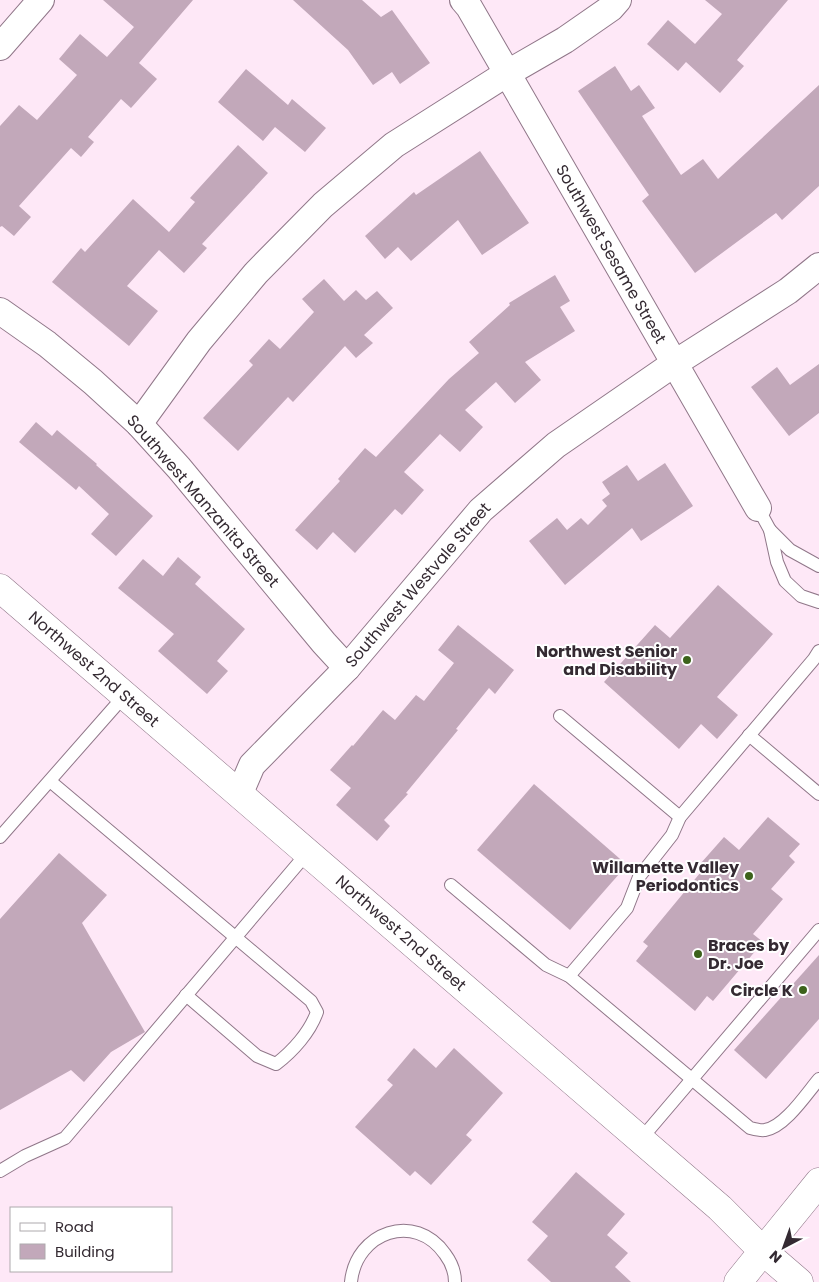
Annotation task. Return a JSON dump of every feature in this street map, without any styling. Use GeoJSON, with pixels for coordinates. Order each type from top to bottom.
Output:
{"type":"FeatureCollection","features":[{"type":"Feature","properties":{"kind":"main road","name":"Northwest 2nd Street"},"geometry":{"type":"LineString","coordinates":[[0,588],[641,1139],[720,1208],[763,1251],[799,1282]]}},
{"type":"Feature","properties":{"kind":"main road"},"geometry":{"type":"LineString","coordinates":[[738,1282],[819,1182]]}},
{"type":"Feature","properties":{"kind":"street"},"geometry":{"type":"LineString","coordinates":[[0,47],[41,0]]}},
{"type":"Feature","properties":{"kind":"street","name":"Southwest Sesame Street"},"geometry":{"type":"LineString","coordinates":[[463,0],[764,519]]}},
{"type":"Feature","properties":{"kind":"street"},"geometry":{"type":"LineString","coordinates":[[139,424],[199,341],[256,274],[323,205],[394,145],[506,74],[566,40],[611,8],[618,0]]}},
{"type":"Feature","properties":{"kind":"street","name":"Southwest Westvale Street"},"geometry":{"type":"LineString","coordinates":[[240,794],[252,765],[347,668],[481,510],[556,445],[675,363],[788,291],[819,266]]}},
{"type":"Feature","properties":{"kind":"street","name":"Southwest Manzanita Street"},"geometry":{"type":"LineString","coordinates":[[0,311],[47,344],[93,382],[139,424],[179,468],[324,643],[347,668]]}},
{"type":"Feature","properties":{"kind":"lane"},"geometry":{"type":"LineString","coordinates":[[764,519],[790,550],[819,566]]}},
{"type":"Feature","properties":{"kind":"lane"},"geometry":{"type":"LineString","coordinates":[[764,519],[777,562],[785,580],[801,596],[819,602]]}},
{"type":"Feature","properties":{"kind":"lane"},"geometry":{"type":"LineString","coordinates":[[569,976],[627,908],[639,877],[672,835],[680,817],[819,651]]}},
{"type":"Feature","properties":{"kind":"lane"},"geometry":{"type":"LineString","coordinates":[[0,837],[125,695]]}},
{"type":"Feature","properties":{"kind":"lane"},"geometry":{"type":"LineString","coordinates":[[560,716],[680,817]]}},
{"type":"Feature","properties":{"kind":"lane"},"geometry":{"type":"LineString","coordinates":[[749,735],[819,794]]}},
{"type":"Feature","properties":{"kind":"lane"},"geometry":{"type":"LineString","coordinates":[[50,781],[311,1001],[317,1012],[313,1024],[287,1056],[276,1064],[257,1056],[186,995]]}},
{"type":"Feature","properties":{"kind":"lane"},"geometry":{"type":"LineString","coordinates":[[0,1171],[26,1156],[65,1138],[308,852]]}},
{"type":"Feature","properties":{"kind":"lane"},"geometry":{"type":"LineString","coordinates":[[452,885],[546,966],[569,976],[750,1128],[764,1131],[777,1125],[819,1079]]}},
{"type":"Feature","properties":{"kind":"lane"},"geometry":{"type":"LineString","coordinates":[[641,1139],[817,935]]}},
{"type":"Feature","properties":{"kind":"lane"},"geometry":{"type":"LineString","coordinates":[[351,1282],[352,1270],[360,1254],[372,1241],[388,1233],[405,1231],[418,1233],[430,1238],[440,1246],[450,1260],[455,1275],[455,1282]]}},
{"type":"Feature","properties":{"kind":"building"},"geometry":{"type":"Polygon","coordinates":[[[103,0],[193,0],[139,63],[157,79],[131,108],[121,99],[88,137],[94,142],[81,157],[71,148],[19,206],[31,217],[14,236],[2,226],[0,227],[0,126],[19,105],[37,120],[77,75],[59,59],[80,34],[107,57],[134,27],[103,0]]]}},
{"type":"Feature","properties":{"kind":"building"},"geometry":{"type":"Polygon","coordinates":[[[293,0],[362,0],[381,17],[392,10],[430,63],[400,84],[392,72],[373,85],[348,50],[293,0]]]}},
{"type":"Feature","properties":{"kind":"building"},"geometry":{"type":"Polygon","coordinates":[[[705,0],[788,0],[737,60],[744,66],[720,93],[686,62],[678,71],[647,44],[668,20],[695,44],[722,14],[705,0]]]}},
{"type":"Feature","properties":{"kind":"building"},"geometry":{"type":"Polygon","coordinates":[[[615,66],[631,91],[639,85],[655,108],[642,116],[681,175],[703,159],[718,179],[819,85],[819,186],[782,220],[776,213],[695,273],[642,201],[649,195],[578,91],[615,66]]]}},
{"type":"Feature","properties":{"kind":"building"},"geometry":{"type":"Polygon","coordinates":[[[246,69],[288,105],[292,99],[326,128],[305,152],[275,127],[263,141],[218,102],[246,69]]]}},
{"type":"Feature","properties":{"kind":"building"},"geometry":{"type":"Polygon","coordinates":[[[238,145],[268,173],[202,244],[207,248],[184,273],[159,250],[127,286],[158,311],[129,346],[52,282],[81,248],[85,252],[133,199],[169,232],[195,202],[190,198],[238,145]]]}},
{"type":"Feature","properties":{"kind":"building"},"geometry":{"type":"Polygon","coordinates":[[[480,151],[529,223],[482,255],[458,220],[411,261],[398,247],[385,259],[365,236],[414,192],[416,195],[480,151]]]}},
{"type":"Feature","properties":{"kind":"building"},"geometry":{"type":"Polygon","coordinates":[[[555,275],[570,301],[560,307],[575,331],[525,362],[541,380],[515,403],[496,382],[465,410],[483,427],[460,452],[440,434],[404,472],[424,490],[402,515],[395,509],[355,553],[333,532],[317,550],[295,530],[340,481],[338,479],[365,448],[376,457],[449,379],[479,353],[469,342],[510,305],[509,303],[555,275]]]}},
{"type":"Feature","properties":{"kind":"building"},"geometry":{"type":"Polygon","coordinates":[[[324,279],[344,301],[356,290],[366,300],[377,291],[393,308],[364,335],[373,343],[356,358],[345,346],[293,402],[288,397],[238,451],[203,418],[253,365],[249,361],[269,339],[280,349],[314,312],[302,299],[324,279]]]}},
{"type":"Feature","properties":{"kind":"building"},"geometry":{"type":"Polygon","coordinates":[[[819,364],[819,413],[789,436],[751,387],[777,367],[790,385],[819,364]]]}},
{"type":"Feature","properties":{"kind":"building"},"geometry":{"type":"Polygon","coordinates":[[[36,422],[52,436],[57,430],[153,516],[116,556],[91,534],[109,514],[79,486],[76,490],[19,442],[36,422]]]}},
{"type":"Feature","properties":{"kind":"building"},"geometry":{"type":"Polygon","coordinates":[[[665,463],[693,506],[641,541],[632,528],[565,585],[529,541],[557,518],[567,530],[581,518],[588,525],[607,506],[602,500],[610,494],[602,482],[627,465],[638,481],[665,463]]]}},
{"type":"Feature","properties":{"kind":"building"},"geometry":{"type":"Polygon","coordinates":[[[178,557],[201,577],[195,584],[245,629],[217,661],[228,671],[207,694],[158,651],[174,634],[118,588],[143,559],[163,576],[178,557]]]}},
{"type":"Feature","properties":{"kind":"building","name":"Northwest Senior and Disability"},"geometry":{"type":"Polygon","coordinates":[[[718,585],[773,634],[717,697],[738,715],[717,739],[701,724],[679,749],[604,682],[655,625],[670,638],[718,585]]]}},
{"type":"Feature","properties":{"kind":"building"},"geometry":{"type":"Polygon","coordinates":[[[458,625],[514,670],[495,694],[489,688],[456,729],[458,730],[406,793],[408,794],[384,820],[390,826],[377,841],[336,805],[351,788],[330,770],[383,710],[395,720],[416,695],[424,701],[454,663],[438,650],[458,625]]]}},
{"type":"Feature","properties":{"kind":"building"},"geometry":{"type":"Polygon","coordinates":[[[534,784],[627,865],[570,930],[477,850],[534,784]]]}},
{"type":"Feature","properties":{"kind":"building"},"geometry":{"type":"Polygon","coordinates":[[[768,817],[800,844],[789,856],[795,862],[771,889],[783,899],[753,934],[763,942],[713,1001],[707,996],[695,1011],[636,961],[648,946],[643,942],[705,867],[701,863],[724,837],[739,850],[768,817]]]}},
{"type":"Feature","properties":{"kind":"building"},"geometry":{"type":"Polygon","coordinates":[[[59,853],[107,895],[82,923],[145,1032],[111,1052],[84,1082],[71,1070],[0,1110],[0,919],[59,853]]]}},
{"type":"Feature","properties":{"kind":"building","name":"Circle K"},"geometry":{"type":"Polygon","coordinates":[[[819,955],[819,1019],[766,1079],[734,1050],[819,955]]]}},
{"type":"Feature","properties":{"kind":"building"},"geometry":{"type":"Polygon","coordinates":[[[414,1048],[436,1068],[454,1048],[503,1093],[466,1135],[472,1140],[431,1185],[415,1171],[410,1176],[355,1127],[393,1085],[387,1080],[414,1048]]]}},
{"type":"Feature","properties":{"kind":"building"},"geometry":{"type":"Polygon","coordinates":[[[576,1172],[625,1214],[607,1235],[628,1253],[615,1267],[631,1282],[551,1282],[527,1260],[548,1236],[532,1222],[576,1172]]]}},
{"type":"Feature","properties":{"kind":"place","name":"Northwest Senior and Disability"},"geometry":{"type":"Point","coordinates":[687,660]}},
{"type":"Feature","properties":{"kind":"place","name":"Willamette Valley Periodontics"},"geometry":{"type":"Point","coordinates":[749,876]}},
{"type":"Feature","properties":{"kind":"place","name":"Braces by Dr. Joe"},"geometry":{"type":"Point","coordinates":[698,954]}},
{"type":"Feature","properties":{"kind":"place","name":"Circle K"},"geometry":{"type":"Point","coordinates":[803,990]}}]}
